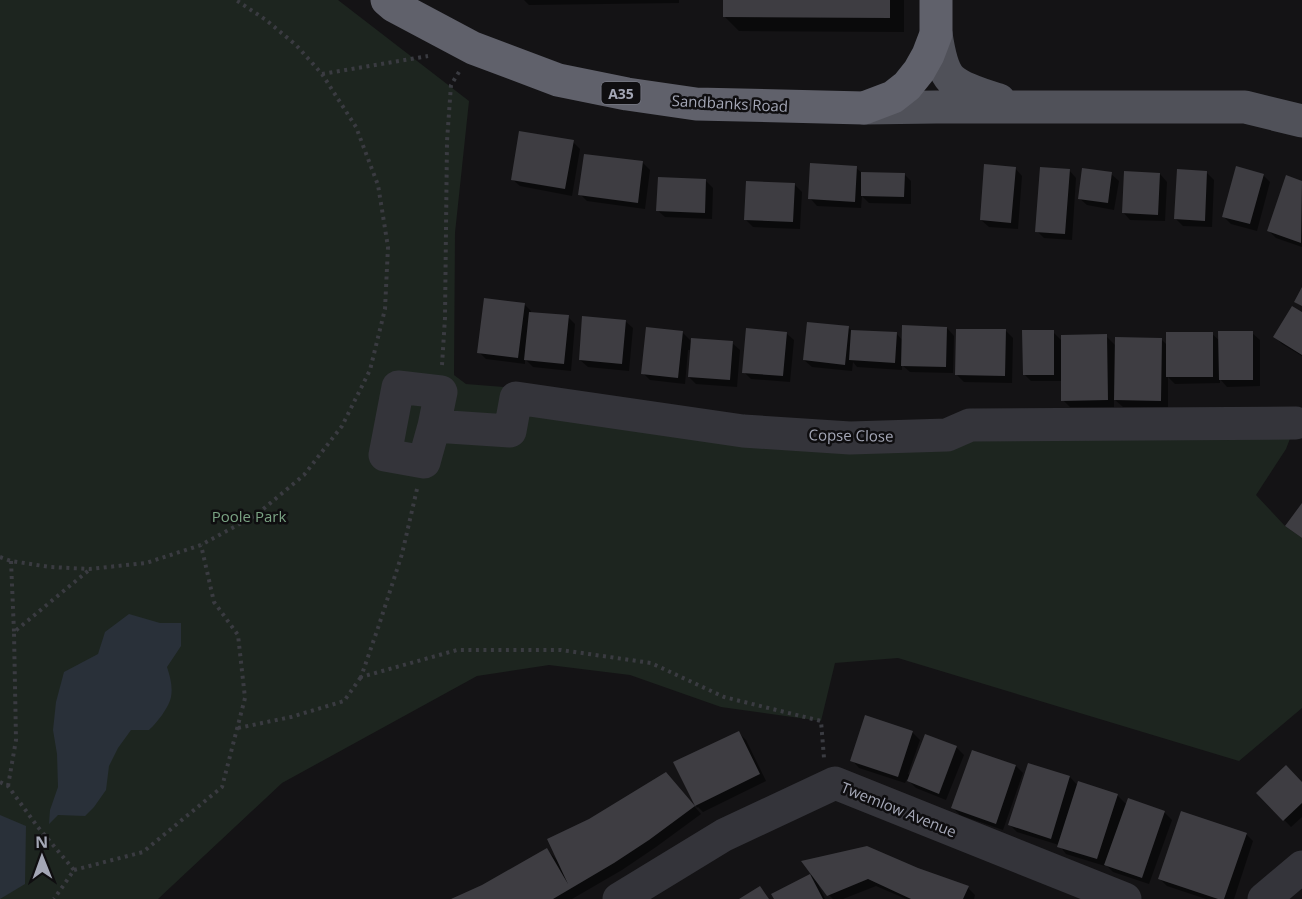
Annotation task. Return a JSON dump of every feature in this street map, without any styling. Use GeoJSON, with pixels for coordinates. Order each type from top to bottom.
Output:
{"type":"FeatureCollection","features":[{"type":"Feature","properties":{"kind":"highway","name":"Sandbanks Road"},"geometry":{"type":"LineString","coordinates":[[387,0],[394,6],[473,48],[558,80],[639,96],[696,104],[864,108]]}},
{"type":"Feature","properties":{"kind":"highway","name":"A35"},"geometry":{"type":"LineString","coordinates":[[864,108],[893,97],[907,86],[919,71],[936,34],[936,0]]}},
{"type":"Feature","properties":{"kind":"main road","name":"Sandbanks Road"},"geometry":{"type":"LineString","coordinates":[[936,34],[940,58],[951,79],[967,89],[1021,107]]}},
{"type":"Feature","properties":{"kind":"main road","name":"Sandbanks Road"},"geometry":{"type":"LineString","coordinates":[[864,108],[1245,107],[1302,121]]}},
{"type":"Feature","properties":{"kind":"street"},"geometry":{"type":"LineString","coordinates":[[398,387],[441,392],[424,462],[385,455],[398,387]]}},
{"type":"Feature","properties":{"kind":"street","name":"Copse Close"},"geometry":{"type":"LineString","coordinates":[[434,426],[510,431],[516,398],[743,431],[850,438],[947,435],[970,425],[1300,421]]}},
{"type":"Feature","properties":{"kind":"street","name":"Twemlow Avenue"},"geometry":{"type":"LineString","coordinates":[[619,899],[724,835],[835,783],[1125,899]]}},
{"type":"Feature","properties":{"kind":"street"},"geometry":{"type":"LineString","coordinates":[[1264,899],[1302,867]]}},
{"type":"Feature","properties":{"kind":"path"},"geometry":{"type":"LineString","coordinates":[[0,557],[50,567],[89,569],[146,563],[201,545],[256,515],[304,475],[342,426],[369,370],[385,309],[388,247],[378,185],[356,127],[322,74],[296,45],[266,20],[236,0]]}},
{"type":"Feature","properties":{"kind":"path"},"geometry":{"type":"LineString","coordinates":[[322,74],[473,48]]}},
{"type":"Feature","properties":{"kind":"path"},"geometry":{"type":"LineString","coordinates":[[441,392],[445,318],[447,141],[451,85],[473,48]]}},
{"type":"Feature","properties":{"kind":"path"},"geometry":{"type":"LineString","coordinates":[[237,728],[291,717],[344,701],[360,677],[380,625],[402,554],[424,462]]}},
{"type":"Feature","properties":{"kind":"path"},"geometry":{"type":"LineString","coordinates":[[54,899],[74,870],[143,852],[222,787],[245,698],[238,635],[214,602],[201,545]]}},
{"type":"Feature","properties":{"kind":"path"},"geometry":{"type":"LineString","coordinates":[[8,786],[16,740],[11,561]]}},
{"type":"Feature","properties":{"kind":"path"},"geometry":{"type":"LineString","coordinates":[[14,632],[89,569]]}},
{"type":"Feature","properties":{"kind":"path"},"geometry":{"type":"LineString","coordinates":[[360,677],[457,650],[561,650],[651,663],[724,697],[821,721],[823,756],[835,783]]}},
{"type":"Feature","properties":{"kind":"path"},"geometry":{"type":"LineString","coordinates":[[0,782],[8,786],[37,826],[74,870]]}},
{"type":"Feature","properties":{"kind":"green space","name":"Poole Park"},"geometry":{"type":"Polygon","coordinates":[[[0,0],[338,0],[469,101],[455,233],[454,375],[466,384],[517,388],[743,431],[1296,423],[1286,449],[1256,495],[1285,526],[1302,538],[1302,708],[1239,761],[898,658],[835,663],[821,721],[721,707],[630,675],[549,665],[477,676],[282,783],[158,899],[0,899],[0,0]]]}},
{"type":"Feature","properties":{"kind":"shaded area"},"geometry":{"type":"Polygon","coordinates":[[[129,614],[160,623],[181,623],[181,646],[167,667],[172,693],[170,701],[149,730],[131,730],[118,748],[109,766],[106,790],[94,807],[85,816],[58,815],[49,824],[50,810],[58,787],[57,754],[53,730],[56,702],[64,672],[98,654],[105,632],[129,614]]]}},
{"type":"Feature","properties":{"kind":"shaded area"},"geometry":{"type":"Polygon","coordinates":[[[0,815],[26,826],[25,884],[0,899],[0,815]]]}},
{"type":"Feature","properties":{"kind":"building"},"geometry":{"type":"Polygon","coordinates":[[[723,0],[890,0],[890,18],[723,17],[723,0]]]}},
{"type":"Feature","properties":{"kind":"building"},"geometry":{"type":"Polygon","coordinates":[[[519,131],[574,140],[565,189],[511,180],[519,131]]]}},
{"type":"Feature","properties":{"kind":"building"},"geometry":{"type":"Polygon","coordinates":[[[584,154],[643,161],[638,203],[578,195],[584,154]]]}},
{"type":"Feature","properties":{"kind":"building"},"geometry":{"type":"Polygon","coordinates":[[[810,163],[857,166],[855,202],[808,199],[810,163]]]}},
{"type":"Feature","properties":{"kind":"building"},"geometry":{"type":"Polygon","coordinates":[[[984,164],[1016,167],[1011,223],[980,220],[984,164]]]}},
{"type":"Feature","properties":{"kind":"building"},"geometry":{"type":"Polygon","coordinates":[[[1236,166],[1264,174],[1250,224],[1222,217],[1236,166]]]}},
{"type":"Feature","properties":{"kind":"building"},"geometry":{"type":"Polygon","coordinates":[[[1040,167],[1070,169],[1065,234],[1035,232],[1040,167]]]}},
{"type":"Feature","properties":{"kind":"building"},"geometry":{"type":"Polygon","coordinates":[[[1082,168],[1112,172],[1108,203],[1078,199],[1082,168]]]}},
{"type":"Feature","properties":{"kind":"building"},"geometry":{"type":"Polygon","coordinates":[[[1177,169],[1207,171],[1205,221],[1174,219],[1177,169]]]}},
{"type":"Feature","properties":{"kind":"building"},"geometry":{"type":"Polygon","coordinates":[[[1124,171],[1160,173],[1158,215],[1122,213],[1124,171]]]}},
{"type":"Feature","properties":{"kind":"building"},"geometry":{"type":"Polygon","coordinates":[[[861,172],[905,173],[904,197],[861,196],[861,172]]]}},
{"type":"Feature","properties":{"kind":"building"},"geometry":{"type":"Polygon","coordinates":[[[1286,175],[1302,181],[1301,243],[1267,231],[1286,175]]]}},
{"type":"Feature","properties":{"kind":"building"},"geometry":{"type":"Polygon","coordinates":[[[658,177],[706,179],[705,213],[656,211],[658,177]]]}},
{"type":"Feature","properties":{"kind":"building"},"geometry":{"type":"Polygon","coordinates":[[[746,181],[795,183],[793,222],[744,220],[746,181]]]}},
{"type":"Feature","properties":{"kind":"building"},"geometry":{"type":"Polygon","coordinates":[[[1302,287],[1302,306],[1294,302],[1302,287]]]}},
{"type":"Feature","properties":{"kind":"building"},"geometry":{"type":"Polygon","coordinates":[[[484,298],[525,303],[518,358],[477,353],[484,298]]]}},
{"type":"Feature","properties":{"kind":"building"},"geometry":{"type":"Polygon","coordinates":[[[1292,306],[1302,312],[1302,355],[1273,337],[1292,306]]]}},
{"type":"Feature","properties":{"kind":"building"},"geometry":{"type":"Polygon","coordinates":[[[529,312],[569,315],[564,364],[524,360],[529,312]]]}},
{"type":"Feature","properties":{"kind":"building"},"geometry":{"type":"Polygon","coordinates":[[[582,316],[626,320],[622,364],[579,360],[582,316]]]}},
{"type":"Feature","properties":{"kind":"building"},"geometry":{"type":"Polygon","coordinates":[[[807,322],[849,326],[845,365],[803,360],[807,322]]]}},
{"type":"Feature","properties":{"kind":"building"},"geometry":{"type":"Polygon","coordinates":[[[902,325],[947,327],[946,367],[901,366],[902,325]]]}},
{"type":"Feature","properties":{"kind":"building"},"geometry":{"type":"Polygon","coordinates":[[[646,327],[683,331],[678,378],[641,374],[646,327]]]}},
{"type":"Feature","properties":{"kind":"building"},"geometry":{"type":"Polygon","coordinates":[[[746,328],[787,332],[783,376],[742,373],[746,328]]]}},
{"type":"Feature","properties":{"kind":"building"},"geometry":{"type":"Polygon","coordinates":[[[956,329],[1006,329],[1005,376],[955,375],[956,329]]]}},
{"type":"Feature","properties":{"kind":"building"},"geometry":{"type":"Polygon","coordinates":[[[851,330],[897,332],[895,363],[849,360],[851,330]]]}},
{"type":"Feature","properties":{"kind":"building"},"geometry":{"type":"Polygon","coordinates":[[[1022,330],[1054,330],[1054,375],[1023,375],[1022,330]]]}},
{"type":"Feature","properties":{"kind":"building"},"geometry":{"type":"Polygon","coordinates":[[[1218,331],[1253,331],[1253,380],[1219,380],[1218,331]]]}},
{"type":"Feature","properties":{"kind":"building"},"geometry":{"type":"Polygon","coordinates":[[[1166,332],[1213,332],[1213,377],[1166,377],[1166,332]]]}},
{"type":"Feature","properties":{"kind":"building"},"geometry":{"type":"Polygon","coordinates":[[[1107,334],[1108,400],[1061,401],[1061,335],[1107,334]]]}},
{"type":"Feature","properties":{"kind":"building"},"geometry":{"type":"Polygon","coordinates":[[[1115,337],[1162,338],[1161,401],[1114,400],[1115,337]]]}},
{"type":"Feature","properties":{"kind":"building"},"geometry":{"type":"Polygon","coordinates":[[[691,338],[733,341],[730,380],[688,377],[691,338]]]}},
{"type":"Feature","properties":{"kind":"building"},"geometry":{"type":"Polygon","coordinates":[[[1302,503],[1302,538],[1285,526],[1302,503]]]}},
{"type":"Feature","properties":{"kind":"building"},"geometry":{"type":"Polygon","coordinates":[[[865,715],[913,731],[898,777],[850,761],[865,715]]]}},
{"type":"Feature","properties":{"kind":"building"},"geometry":{"type":"Polygon","coordinates":[[[739,731],[760,774],[695,806],[673,762],[739,731]]]}},
{"type":"Feature","properties":{"kind":"building"},"geometry":{"type":"Polygon","coordinates":[[[925,734],[957,746],[939,794],[907,781],[925,734]]]}},
{"type":"Feature","properties":{"kind":"building"},"geometry":{"type":"Polygon","coordinates":[[[972,750],[1016,765],[996,824],[951,808],[972,750]]]}},
{"type":"Feature","properties":{"kind":"building"},"geometry":{"type":"Polygon","coordinates":[[[1028,763],[1070,776],[1051,839],[1008,825],[1028,763]]]}},
{"type":"Feature","properties":{"kind":"building"},"geometry":{"type":"Polygon","coordinates":[[[1286,765],[1302,782],[1302,803],[1283,821],[1256,793],[1286,765]]]}},
{"type":"Feature","properties":{"kind":"building"},"geometry":{"type":"Polygon","coordinates":[[[666,772],[695,806],[614,863],[553,899],[451,899],[482,885],[547,848],[568,884],[547,839],[589,819],[666,772]]]}},
{"type":"Feature","properties":{"kind":"building"},"geometry":{"type":"Polygon","coordinates":[[[1078,781],[1118,794],[1097,859],[1057,847],[1078,781]]]}},
{"type":"Feature","properties":{"kind":"building"},"geometry":{"type":"Polygon","coordinates":[[[1128,798],[1165,811],[1142,878],[1104,865],[1128,798]]]}},
{"type":"Feature","properties":{"kind":"building"},"geometry":{"type":"Polygon","coordinates":[[[1181,811],[1247,833],[1224,899],[1158,879],[1181,811]]]}},
{"type":"Feature","properties":{"kind":"building"},"geometry":{"type":"Polygon","coordinates":[[[867,846],[918,868],[969,886],[963,899],[911,899],[868,879],[827,896],[801,861],[867,846]]]}},
{"type":"Feature","properties":{"kind":"building"},"geometry":{"type":"Polygon","coordinates":[[[810,874],[823,899],[774,899],[771,894],[810,874]]]}},
{"type":"Feature","properties":{"kind":"building"},"geometry":{"type":"Polygon","coordinates":[[[760,886],[769,899],[739,899],[760,886]]]}}]}
